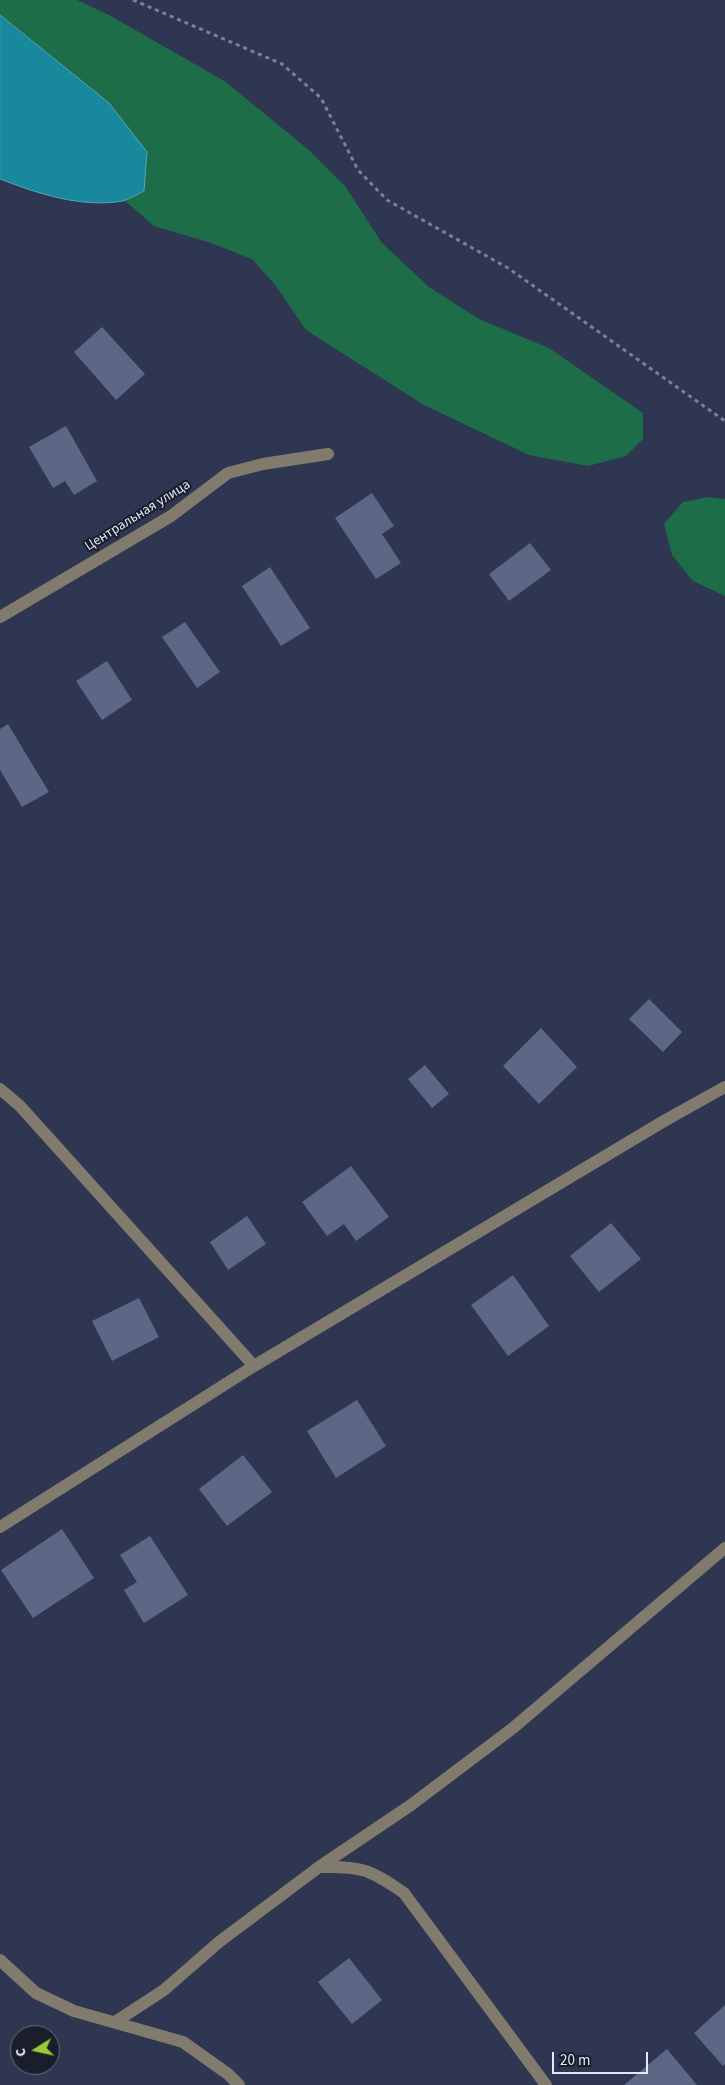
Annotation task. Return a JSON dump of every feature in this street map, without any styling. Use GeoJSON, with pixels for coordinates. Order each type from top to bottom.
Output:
{"type":"FeatureCollection","features":[{"type":"Feature","properties":{"kind":"street","name":"Центральная улица"},"geometry":{"type":"LineString","coordinates":[[0,617],[171,516],[228,473],[264,464],[328,454]]}},
{"type":"Feature","properties":{"kind":"street"},"geometry":{"type":"LineString","coordinates":[[0,1527],[254,1366],[725,1087]]}},
{"type":"Feature","properties":{"kind":"street"},"geometry":{"type":"LineString","coordinates":[[0,1089],[20,1106],[254,1366]]}},
{"type":"Feature","properties":{"kind":"street"},"geometry":{"type":"LineString","coordinates":[[115,2022],[164,1990],[219,1942],[319,1867],[411,1805],[513,1728],[725,1548]]}},
{"type":"Feature","properties":{"kind":"street"},"geometry":{"type":"LineString","coordinates":[[319,1867],[353,1866],[379,1876],[404,1894],[546,2085]]}},
{"type":"Feature","properties":{"kind":"street"},"geometry":{"type":"LineString","coordinates":[[0,1960],[36,1993],[74,2011],[183,2042],[228,2074],[239,2085]]}},
{"type":"Feature","properties":{"kind":"path"},"geometry":{"type":"LineString","coordinates":[[133,0],[282,64],[322,98],[358,170],[387,200],[508,268],[725,421]]}},
{"type":"Feature","properties":{"kind":"shaded area"},"geometry":{"type":"Polygon","coordinates":[[[0,0],[77,0],[109,15],[226,82],[310,151],[345,186],[382,243],[429,287],[479,319],[549,348],[643,413],[643,439],[626,456],[588,466],[529,455],[424,405],[306,330],[276,286],[252,259],[211,243],[154,226],[125,201],[144,191],[109,103],[0,15],[0,0]]]}},
{"type":"Feature","properties":{"kind":"shaded area"},"geometry":{"type":"Polygon","coordinates":[[[0,15],[109,103],[147,152],[144,191],[123,201],[92,203],[60,198],[0,179],[0,15]]]}},
{"type":"Feature","properties":{"kind":"shaded area"},"geometry":{"type":"Polygon","coordinates":[[[708,497],[725,499],[725,596],[693,581],[672,555],[664,524],[683,502],[708,497]]]}},
{"type":"Feature","properties":{"kind":"building"},"geometry":{"type":"Polygon","coordinates":[[[102,327],[145,374],[116,400],[74,352],[102,327]]]}},
{"type":"Feature","properties":{"kind":"building"},"geometry":{"type":"Polygon","coordinates":[[[66,426],[97,481],[74,495],[65,481],[53,488],[29,447],[66,426]]]}},
{"type":"Feature","properties":{"kind":"building"},"geometry":{"type":"Polygon","coordinates":[[[372,493],[394,526],[382,534],[401,563],[376,579],[335,518],[372,493]]]}},
{"type":"Feature","properties":{"kind":"building"},"geometry":{"type":"Polygon","coordinates":[[[530,543],[551,570],[509,601],[489,574],[530,543]]]}},
{"type":"Feature","properties":{"kind":"building"},"geometry":{"type":"Polygon","coordinates":[[[270,567],[310,628],[281,646],[242,586],[270,567]]]}},
{"type":"Feature","properties":{"kind":"building"},"geometry":{"type":"Polygon","coordinates":[[[185,622],[220,672],[197,688],[162,637],[185,622]]]}},
{"type":"Feature","properties":{"kind":"building"},"geometry":{"type":"Polygon","coordinates":[[[107,661],[132,700],[102,720],[76,681],[107,661]]]}},
{"type":"Feature","properties":{"kind":"building"},"geometry":{"type":"Polygon","coordinates":[[[8,724],[49,792],[22,807],[0,770],[0,729],[8,724]]]}},
{"type":"Feature","properties":{"kind":"building"},"geometry":{"type":"Polygon","coordinates":[[[649,999],[682,1032],[663,1052],[629,1019],[649,999]]]}},
{"type":"Feature","properties":{"kind":"building"},"geometry":{"type":"Polygon","coordinates":[[[541,1028],[577,1067],[539,1104],[503,1066],[541,1028]]]}},
{"type":"Feature","properties":{"kind":"building"},"geometry":{"type":"Polygon","coordinates":[[[425,1065],[449,1094],[432,1108],[408,1079],[425,1065]]]}},
{"type":"Feature","properties":{"kind":"building"},"geometry":{"type":"Polygon","coordinates":[[[351,1166],[389,1217],[356,1241],[344,1224],[327,1236],[302,1202],[351,1166]]]}},
{"type":"Feature","properties":{"kind":"building"},"geometry":{"type":"Polygon","coordinates":[[[247,1216],[266,1244],[228,1270],[210,1242],[247,1216]]]}},
{"type":"Feature","properties":{"kind":"building"},"geometry":{"type":"Polygon","coordinates":[[[611,1223],[641,1259],[599,1292],[570,1256],[611,1223]]]}},
{"type":"Feature","properties":{"kind":"building"},"geometry":{"type":"Polygon","coordinates":[[[513,1275],[549,1326],[508,1356],[471,1305],[513,1275]]]}},
{"type":"Feature","properties":{"kind":"building"},"geometry":{"type":"Polygon","coordinates":[[[139,1298],[159,1337],[112,1361],[92,1321],[139,1298]]]}},
{"type":"Feature","properties":{"kind":"building"},"geometry":{"type":"Polygon","coordinates":[[[357,1400],[386,1446],[336,1478],[307,1431],[357,1400]]]}},
{"type":"Feature","properties":{"kind":"building"},"geometry":{"type":"Polygon","coordinates":[[[243,1455],[272,1492],[227,1526],[199,1489],[243,1455]]]}},
{"type":"Feature","properties":{"kind":"building"},"geometry":{"type":"Polygon","coordinates":[[[62,1529],[94,1578],[33,1618],[1,1570],[62,1529]]]}},
{"type":"Feature","properties":{"kind":"building"},"geometry":{"type":"Polygon","coordinates":[[[150,1536],[188,1595],[144,1623],[124,1590],[137,1582],[120,1555],[150,1536]]]}},
{"type":"Feature","properties":{"kind":"building"},"geometry":{"type":"Polygon","coordinates":[[[349,1958],[382,2000],[352,2024],[318,1982],[349,1958]]]}},
{"type":"Feature","properties":{"kind":"building"},"geometry":{"type":"Polygon","coordinates":[[[725,2005],[725,2064],[723,2066],[694,2033],[725,2005]]]}},
{"type":"Feature","properties":{"kind":"building"},"geometry":{"type":"Polygon","coordinates":[[[667,2049],[697,2085],[624,2085],[667,2049]]]}}]}
